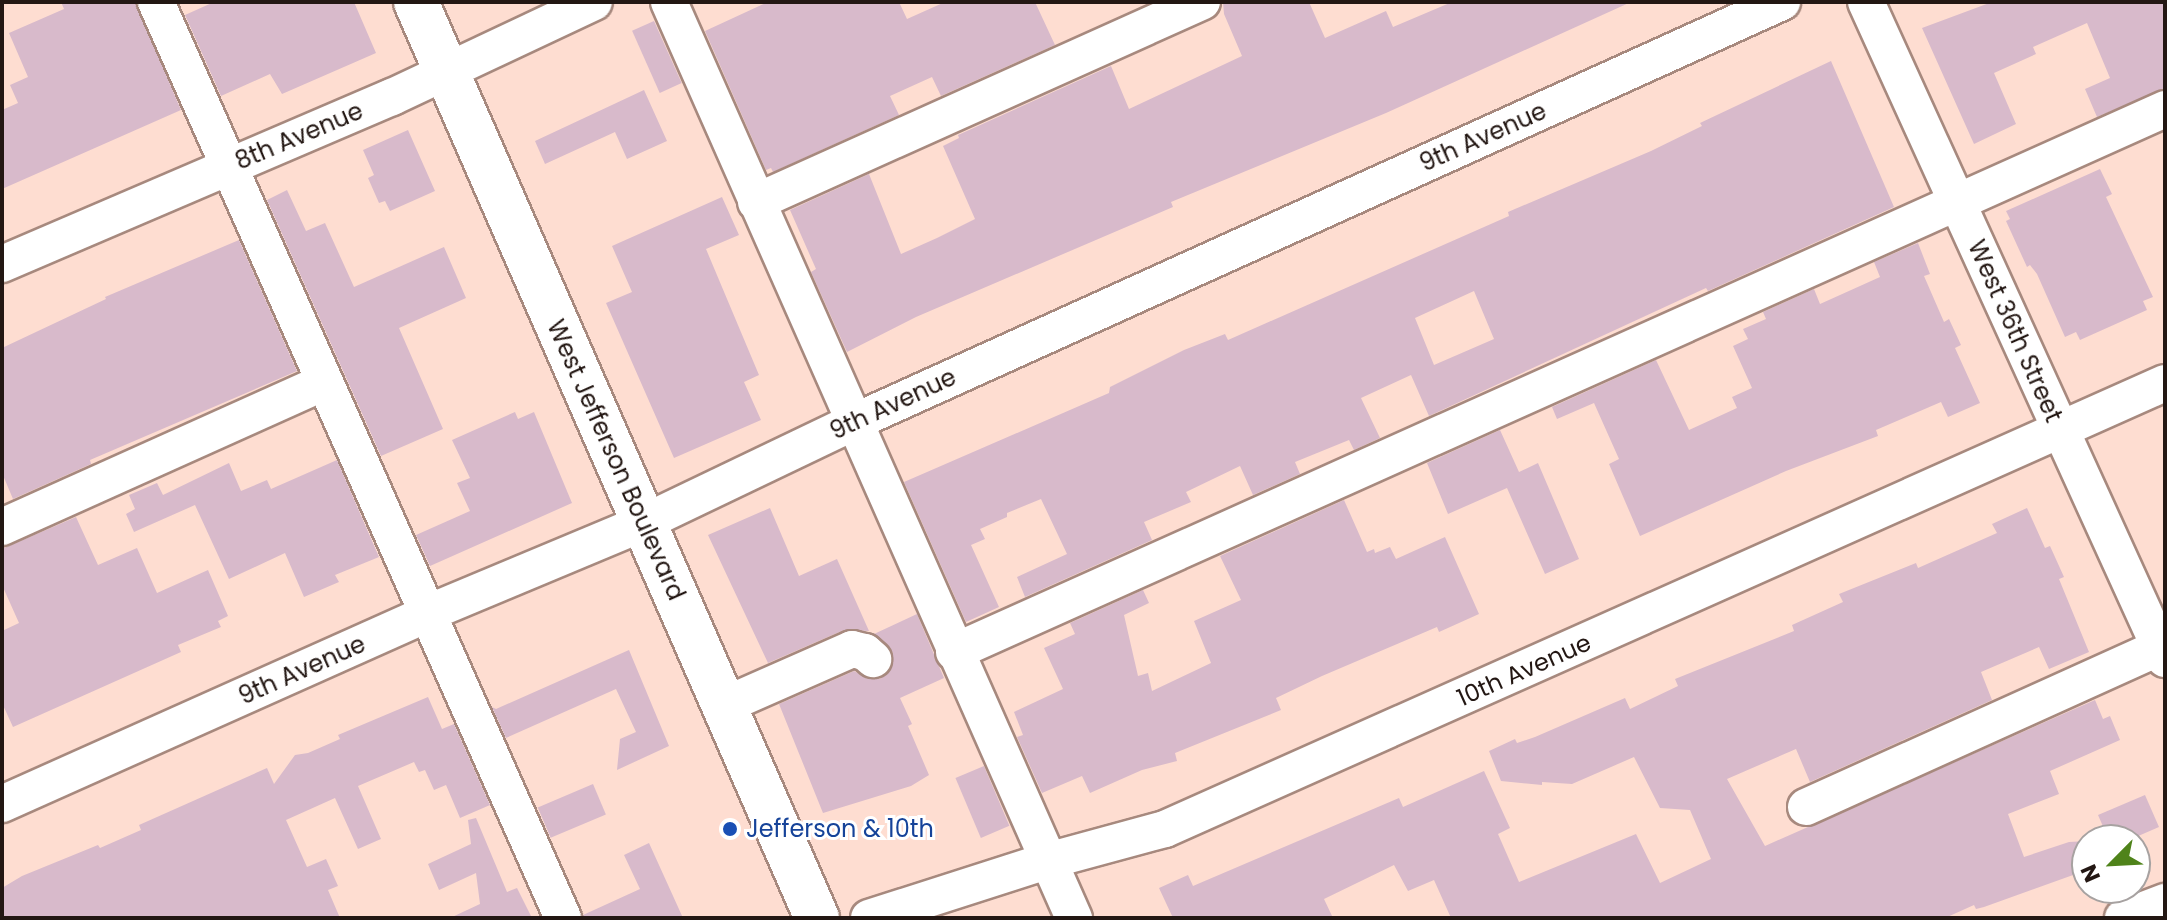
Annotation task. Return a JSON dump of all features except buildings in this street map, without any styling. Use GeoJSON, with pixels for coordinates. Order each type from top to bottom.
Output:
{"type":"FeatureCollection","features":[{"type":"Feature","properties":{"kind":"main road","name":"West Jefferson Boulevard"},"geometry":{"type":"LineString","coordinates":[[416,2],[817,918]]}},
{"type":"Feature","properties":{"kind":"street"},"geometry":{"type":"LineString","coordinates":[[156,2],[563,918]]}},
{"type":"Feature","properties":{"kind":"street","name":"8th Avenue"},"geometry":{"type":"LineString","coordinates":[[2,264],[446,71],[594,2]]}},
{"type":"Feature","properties":{"kind":"street"},"geometry":{"type":"LineString","coordinates":[[669,2],[852,423],[1074,918]]}},
{"type":"Feature","properties":{"kind":"street"},"geometry":{"type":"LineString","coordinates":[[756,202],[1202,2]]}},
{"type":"Feature","properties":{"kind":"street","name":"9th Avenue"},"geometry":{"type":"LineString","coordinates":[[2,804],[428,613],[643,523],[852,423],[1782,2]]}},
{"type":"Feature","properties":{"kind":"street","name":"West 36th Street"},"geometry":{"type":"LineString","coordinates":[[1866,2],[2163,650]]}},
{"type":"Feature","properties":{"kind":"street"},"geometry":{"type":"LineString","coordinates":[[954,652],[2165,109]]}},
{"type":"Feature","properties":{"kind":"street"},"geometry":{"type":"LineString","coordinates":[[2,527],[324,382]]}},
{"type":"Feature","properties":{"kind":"street","name":"10th Avenue"},"geometry":{"type":"LineString","coordinates":[[869,918],[1047,861],[1165,829],[2165,383]]}},
{"type":"Feature","properties":{"kind":"street"},"geometry":{"type":"LineString","coordinates":[[725,705],[852,649],[865,652],[873,659]]}},
{"type":"Feature","properties":{"kind":"street"},"geometry":{"type":"LineString","coordinates":[[1806,807],[2163,650]]}},
{"type":"Feature","properties":{"kind":"street"},"geometry":{"type":"LineString","coordinates":[[2123,918],[2165,902]]}},
{"type":"Feature","properties":{"kind":"place","name":"Jefferson & 10th"},"geometry":{"type":"Point","coordinates":[730,829]}}]}
